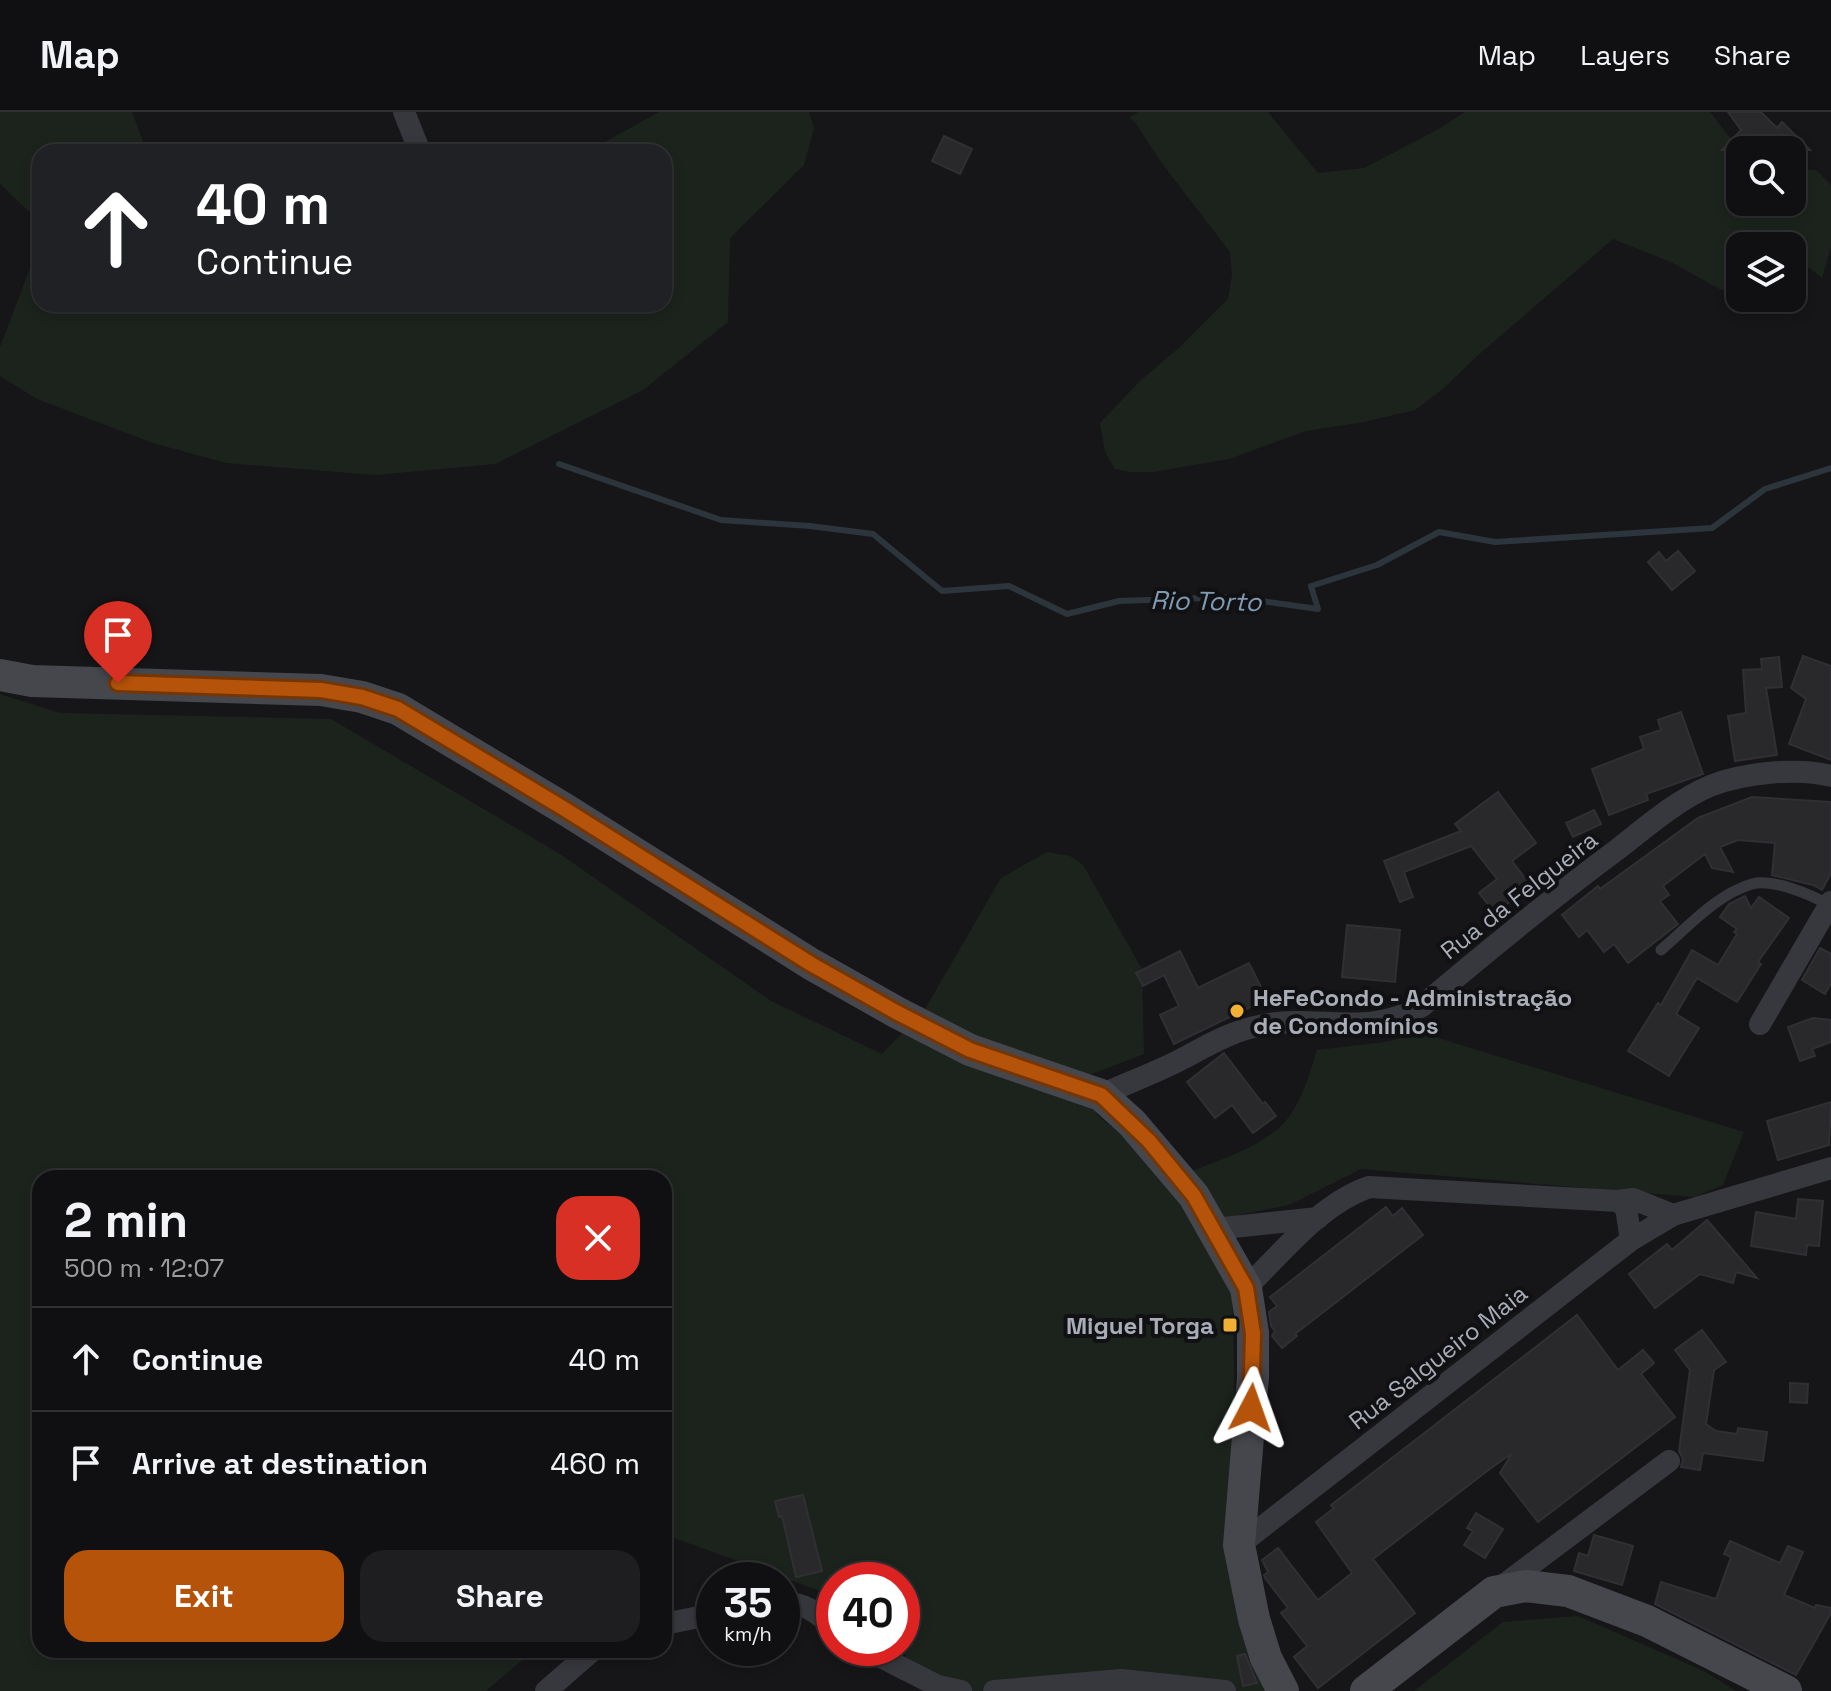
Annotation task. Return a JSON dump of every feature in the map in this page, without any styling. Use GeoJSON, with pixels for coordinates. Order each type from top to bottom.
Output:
{"type":"FeatureCollection","features":[{"type":"Feature","properties":{"kind":"street"},"geometry":{"type":"LineString","coordinates":[[404,112],[417,144]]}},
{"type":"Feature","properties":{"kind":"street"},"geometry":{"type":"LineString","coordinates":[[0,675],[32,681],[321,690],[362,697],[398,709],[563,808],[811,964],[896,1012],[970,1050],[1101,1095],[1166,1160],[1214,1229],[1246,1288],[1253,1333],[1253,1377],[1239,1545],[1254,1619],[1266,1658],[1283,1691]]}},
{"type":"Feature","properties":{"kind":"street","name":"Rua da Felgueira"},"geometry":{"type":"LineString","coordinates":[[1101,1095],[1177,1062],[1202,1047],[1255,1026],[1281,1022],[1366,1024],[1402,1017],[1422,1006],[1535,911],[1660,817],[1711,786],[1784,771],[1817,772],[1831,776]]}},
{"type":"Feature","properties":{"kind":"street"},"geometry":{"type":"LineString","coordinates":[[1760,1024],[1830,904]]}},
{"type":"Feature","properties":{"kind":"street","name":"Rua Salgueiro Maia"},"geometry":{"type":"LineString","coordinates":[[1239,1545],[1631,1240],[1673,1215],[1831,1168]]}},
{"type":"Feature","properties":{"kind":"street"},"geometry":{"type":"LineString","coordinates":[[1246,1288],[1318,1218],[1354,1192],[1369,1187],[1618,1201],[1633,1199],[1673,1215]]}},
{"type":"Feature","properties":{"kind":"street"},"geometry":{"type":"LineString","coordinates":[[1618,1201],[1626,1208],[1631,1240]]}},
{"type":"Feature","properties":{"kind":"street"},"geometry":{"type":"LineString","coordinates":[[1214,1229],[1318,1218]]}},
{"type":"Feature","properties":{"kind":"street"},"geometry":{"type":"LineString","coordinates":[[1366,1691],[1669,1461]]}},
{"type":"Feature","properties":{"kind":"street"},"geometry":{"type":"LineString","coordinates":[[1494,1592],[1526,1586],[1568,1591],[1647,1621],[1786,1691]]}},
{"type":"Feature","properties":{"kind":"street"},"geometry":{"type":"LineString","coordinates":[[672,1622],[696,1618]]}},
{"type":"Feature","properties":{"kind":"street"},"geometry":{"type":"LineString","coordinates":[[546,1691],[584,1658]]}},
{"type":"Feature","properties":{"kind":"street"},"geometry":{"type":"LineString","coordinates":[[899,1666],[938,1686],[961,1691]]}},
{"type":"Feature","properties":{"kind":"street"},"geometry":{"type":"LineString","coordinates":[[994,1691],[1121,1680],[1225,1691]]}},
{"type":"Feature","properties":{"kind":"lane"},"geometry":{"type":"LineString","coordinates":[[1661,950],[1726,895],[1755,883],[1804,891],[1830,904]]}},
{"type":"Feature","properties":{"kind":"shaded area"},"geometry":{"type":"Polygon","coordinates":[[[0,112],[132,112],[144,144],[32,144],[32,214],[0,184],[0,112]]]}},
{"type":"Feature","properties":{"kind":"shaded area"},"geometry":{"type":"Polygon","coordinates":[[[659,112],[809,112],[814,128],[804,165],[730,238],[728,322],[643,390],[495,464],[375,475],[226,463],[153,443],[37,399],[0,376],[0,347],[32,263],[32,312],[672,312],[672,144],[601,144],[659,112]]]}},
{"type":"Feature","properties":{"kind":"shaded area"},"geometry":{"type":"Polygon","coordinates":[[[1138,112],[1268,112],[1318,173],[1364,168],[1465,112],[1710,112],[1728,136],[1726,136],[1726,216],[1806,216],[1806,170],[1816,170],[1831,185],[1831,247],[1822,278],[1806,268],[1806,232],[1726,232],[1726,290],[1671,262],[1613,239],[1443,389],[1415,410],[1306,431],[1229,459],[1153,472],[1131,472],[1115,469],[1105,452],[1100,423],[1228,299],[1232,275],[1230,252],[1129,118],[1138,112]]]}},
{"type":"Feature","properties":{"kind":"shaded area"},"geometry":{"type":"Polygon","coordinates":[[[0,694],[60,713],[331,719],[560,854],[771,1001],[882,1054],[925,1009],[1001,878],[1047,852],[1070,856],[1083,865],[1142,969],[1144,1054],[1089,1075],[1097,1115],[1177,1177],[1261,1141],[1283,1124],[1300,1098],[1317,1050],[1385,1042],[1422,1033],[1744,1132],[1723,1185],[1694,1197],[1361,1169],[1289,1205],[1238,1215],[1211,1240],[1232,1280],[1236,1453],[1277,1691],[926,1691],[910,1677],[908,1666],[920,1666],[920,1562],[816,1562],[816,1589],[800,1584],[800,1562],[741,1562],[672,1537],[672,1170],[32,1170],[32,1658],[525,1658],[486,1691],[0,1691],[0,694]]]}},
{"type":"Feature","properties":{"kind":"shaded area"},"geometry":{"type":"Polygon","coordinates":[[[1578,1616],[1704,1671],[1736,1691],[1414,1691],[1503,1622],[1578,1616]]]}},
{"type":"Feature","properties":{"kind":"building"},"geometry":{"type":"Polygon","coordinates":[[[1728,112],[1761,112],[1777,128],[1782,122],[1796,136],[1735,136],[1741,130],[1728,112]]]}},
{"type":"Feature","properties":{"kind":"building"},"geometry":{"type":"Polygon","coordinates":[[[944,136],[972,149],[960,174],[932,161],[944,136]]]}},
{"type":"Feature","properties":{"kind":"building"},"geometry":{"type":"Polygon","coordinates":[[[1678,551],[1695,571],[1672,590],[1648,562],[1659,552],[1666,561],[1678,551]]]}},
{"type":"Feature","properties":{"kind":"building"},"geometry":{"type":"Polygon","coordinates":[[[1803,656],[1831,666],[1831,760],[1789,744],[1806,699],[1791,688],[1803,656]]]}},
{"type":"Feature","properties":{"kind":"building"},"geometry":{"type":"Polygon","coordinates":[[[1779,657],[1782,687],[1766,688],[1777,755],[1735,761],[1728,716],[1746,713],[1743,670],[1762,669],[1761,659],[1779,657]]]}},
{"type":"Feature","properties":{"kind":"building"},"geometry":{"type":"Polygon","coordinates":[[[1681,712],[1703,774],[1646,794],[1648,800],[1609,815],[1592,769],[1644,749],[1640,737],[1661,730],[1658,720],[1681,712]]]}},
{"type":"Feature","properties":{"kind":"building"},"geometry":{"type":"Polygon","coordinates":[[[1498,792],[1536,843],[1512,861],[1531,886],[1495,913],[1479,893],[1497,879],[1471,846],[1404,872],[1413,897],[1400,902],[1384,861],[1461,831],[1455,824],[1498,792]]]}},
{"type":"Feature","properties":{"kind":"building"},"geometry":{"type":"Polygon","coordinates":[[[1752,797],[1831,802],[1831,873],[1822,890],[1772,875],[1775,843],[1738,840],[1720,847],[1733,872],[1712,868],[1705,854],[1663,886],[1669,895],[1660,901],[1678,924],[1628,963],[1614,944],[1604,952],[1587,930],[1579,937],[1562,915],[1598,886],[1600,889],[1698,818],[1752,797]]]}},
{"type":"Feature","properties":{"kind":"building"},"geometry":{"type":"Polygon","coordinates":[[[1594,810],[1601,824],[1573,837],[1566,823],[1594,810]]]}},
{"type":"Feature","properties":{"kind":"building"},"geometry":{"type":"Polygon","coordinates":[[[1745,896],[1751,908],[1759,897],[1789,918],[1758,962],[1761,964],[1737,1002],[1697,978],[1676,1014],[1699,1028],[1669,1076],[1628,1051],[1658,1003],[1661,1005],[1692,950],[1718,965],[1737,934],[1734,932],[1737,929],[1720,917],[1729,904],[1745,896]]]}},
{"type":"Feature","properties":{"kind":"building"},"geometry":{"type":"Polygon","coordinates":[[[1347,925],[1400,930],[1395,982],[1342,977],[1347,925]]]}},
{"type":"Feature","properties":{"kind":"building"},"geometry":{"type":"Polygon","coordinates":[[[1820,948],[1831,954],[1831,983],[1825,994],[1802,980],[1820,948]]]}},
{"type":"Feature","properties":{"kind":"building"},"geometry":{"type":"Polygon","coordinates":[[[1180,951],[1198,988],[1249,963],[1267,999],[1174,1044],[1160,1015],[1179,1006],[1164,975],[1143,986],[1136,973],[1180,951]]]}},
{"type":"Feature","properties":{"kind":"building"},"geometry":{"type":"Polygon","coordinates":[[[1813,1018],[1831,1020],[1831,1042],[1812,1049],[1815,1056],[1800,1061],[1788,1027],[1813,1018]]]}},
{"type":"Feature","properties":{"kind":"building"},"geometry":{"type":"Polygon","coordinates":[[[1224,1053],[1276,1116],[1253,1133],[1232,1105],[1215,1118],[1187,1082],[1224,1053]]]}},
{"type":"Feature","properties":{"kind":"building"},"geometry":{"type":"Polygon","coordinates":[[[1831,1102],[1829,1145],[1778,1160],[1767,1121],[1831,1102]]]}},
{"type":"Feature","properties":{"kind":"building"},"geometry":{"type":"Polygon","coordinates":[[[1798,1199],[1823,1201],[1819,1246],[1807,1245],[1806,1255],[1751,1246],[1756,1212],[1796,1219],[1798,1199]]]}},
{"type":"Feature","properties":{"kind":"building"},"geometry":{"type":"Polygon","coordinates":[[[1386,1207],[1393,1216],[1402,1208],[1423,1235],[1295,1334],[1297,1336],[1282,1348],[1272,1336],[1275,1331],[1269,1312],[1277,1306],[1270,1297],[1386,1207]]]}},
{"type":"Feature","properties":{"kind":"building"},"geometry":{"type":"Polygon","coordinates":[[[1707,1220],[1757,1278],[1736,1272],[1733,1283],[1700,1274],[1655,1308],[1629,1274],[1667,1244],[1672,1250],[1707,1220]]]}},
{"type":"Feature","properties":{"kind":"building"},"geometry":{"type":"Polygon","coordinates":[[[1577,1315],[1618,1370],[1643,1350],[1654,1363],[1641,1374],[1675,1417],[1538,1522],[1500,1473],[1512,1453],[1487,1471],[1373,1559],[1415,1613],[1318,1688],[1294,1657],[1307,1646],[1281,1613],[1288,1608],[1265,1578],[1268,1572],[1262,1560],[1278,1548],[1318,1600],[1352,1573],[1316,1522],[1334,1508],[1331,1505],[1577,1315]]]}},
{"type":"Feature","properties":{"kind":"building"},"geometry":{"type":"Polygon","coordinates":[[[1702,1330],[1726,1362],[1714,1370],[1706,1424],[1716,1431],[1737,1434],[1738,1428],[1767,1432],[1763,1461],[1703,1453],[1700,1470],[1681,1467],[1683,1459],[1679,1451],[1690,1370],[1675,1350],[1702,1330]]]}},
{"type":"Feature","properties":{"kind":"building"},"geometry":{"type":"Polygon","coordinates":[[[1790,1383],[1808,1384],[1807,1403],[1790,1402],[1790,1383]]]}},
{"type":"Feature","properties":{"kind":"building"},"geometry":{"type":"Polygon","coordinates":[[[803,1495],[820,1562],[816,1562],[816,1572],[800,1576],[800,1562],[793,1562],[782,1516],[779,1517],[775,1501],[803,1495]]]}},
{"type":"Feature","properties":{"kind":"building"},"geometry":{"type":"Polygon","coordinates":[[[1476,1513],[1503,1529],[1485,1558],[1464,1545],[1473,1531],[1467,1528],[1476,1513]]]}},
{"type":"Feature","properties":{"kind":"building"},"geometry":{"type":"Polygon","coordinates":[[[1594,1535],[1633,1546],[1622,1585],[1574,1571],[1579,1553],[1588,1556],[1594,1535]]]}},
{"type":"Feature","properties":{"kind":"building"},"geometry":{"type":"Polygon","coordinates":[[[1730,1541],[1780,1563],[1788,1546],[1803,1552],[1784,1595],[1815,1608],[1816,1605],[1831,1608],[1796,1675],[1655,1604],[1661,1582],[1716,1599],[1731,1557],[1724,1554],[1730,1541]]]}},
{"type":"Feature","properties":{"kind":"building"},"geometry":{"type":"Polygon","coordinates":[[[1245,1654],[1257,1683],[1243,1686],[1237,1656],[1245,1654]]]}},
{"type":"Feature","properties":{"kind":"waterway","name":"Rio Torto"},"geometry":{"type":"LineString","coordinates":[[559,464],[721,520],[873,534],[942,591],[1009,586],[1067,614],[1119,601],[1233,597],[1318,609],[1311,586],[1377,565],[1439,532],[1495,542],[1712,528],[1765,489],[1831,468]]}},
{"type":"Feature","properties":{"kind":"place","name":"HeFeCondo - Administração de Condomínios"},"geometry":{"type":"Point","coordinates":[1237,1011]}},
{"type":"Feature","properties":{"kind":"place","name":"Miguel Torga"},"geometry":{"type":"Point","coordinates":[1230,1325]}},
{"type":"Feature","properties":{"kind":"route"},"geometry":{"type":"LineString","coordinates":[[118,683],[321,690],[362,697],[398,709],[563,808],[811,964],[896,1012],[970,1050],[1101,1095],[1149,1141],[1194,1196],[1246,1288],[1253,1333],[1251,1408]]}}]}
